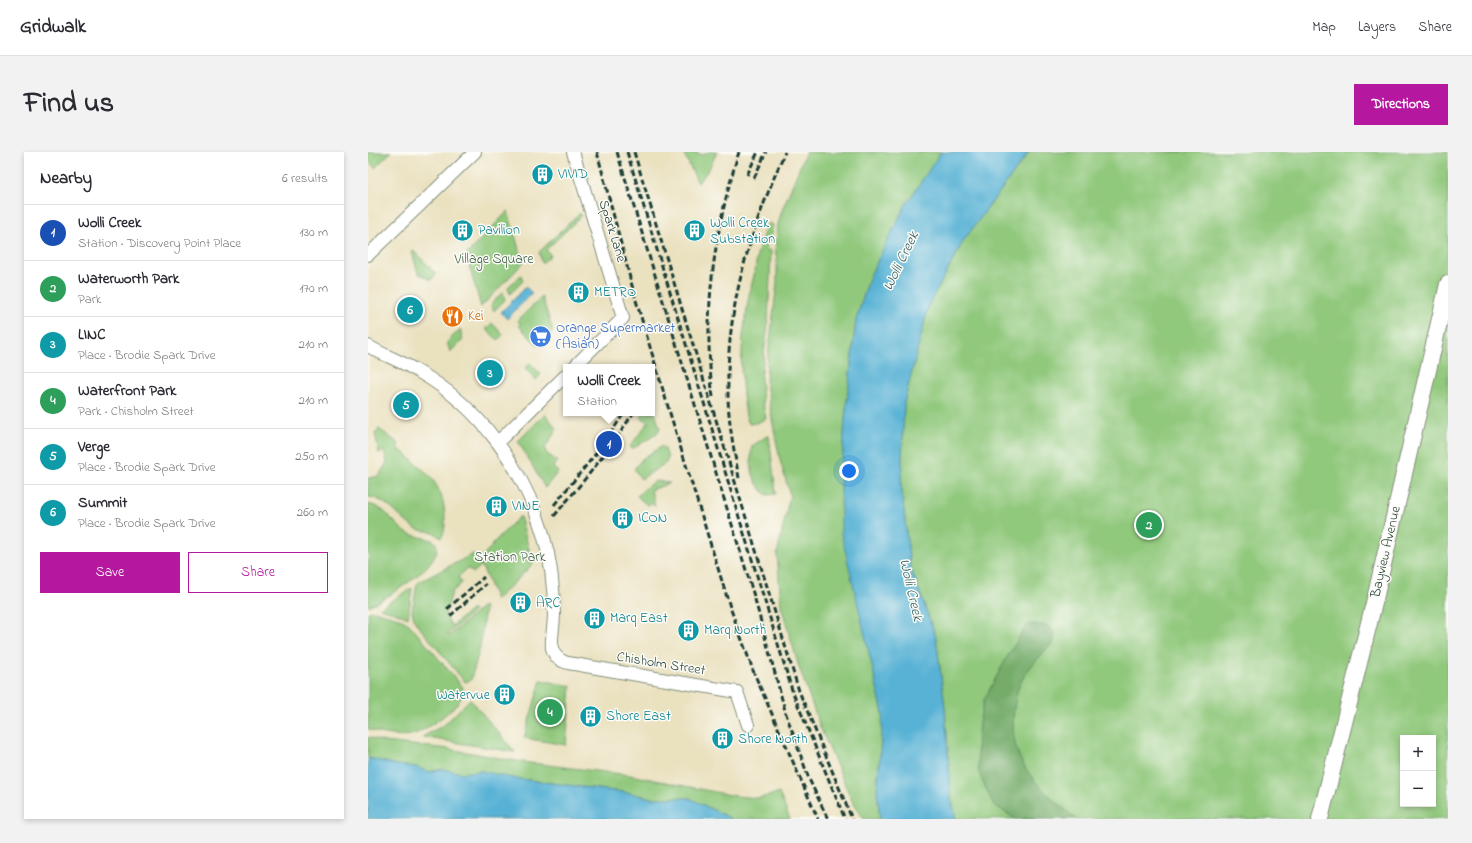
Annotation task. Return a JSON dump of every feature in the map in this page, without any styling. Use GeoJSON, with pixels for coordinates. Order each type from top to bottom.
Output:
{"type":"FeatureCollection","features":[{"type":"Feature","properties":{"kind":"main road","name":"Bayview Avenue"},"geometry":{"type":"LineString","coordinates":[[1320,819],[1375,599],[1448,284]]}},
{"type":"Feature","properties":{"kind":"street"},"geometry":{"type":"LineString","coordinates":[[368,255],[475,152]]}},
{"type":"Feature","properties":{"kind":"street","name":"Spark Lane"},"geometry":{"type":"LineString","coordinates":[[573,152],[623,318],[577,364]]}},
{"type":"Feature","properties":{"kind":"street"},"geometry":{"type":"LineString","coordinates":[[368,346],[420,372],[445,389],[470,410],[498,442],[563,378]]}},
{"type":"Feature","properties":{"kind":"street","name":"Chisholm Street"},"geometry":{"type":"LineString","coordinates":[[498,442],[528,493],[543,533],[549,555],[554,594],[552,648],[557,658],[568,663],[737,692],[748,725]]}},
{"type":"Feature","properties":{"kind":"green space"},"geometry":{"type":"Polygon","coordinates":[[[368,152],[391,152],[375,168],[368,161],[368,152]]]}},
{"type":"Feature","properties":{"kind":"green space"},"geometry":{"type":"Polygon","coordinates":[[[683,152],[693,152],[703,155],[708,152],[717,152],[709,169],[698,183],[683,152]]]}},
{"type":"Feature","properties":{"kind":"green space"},"geometry":{"type":"Polygon","coordinates":[[[806,152],[941,152],[905,206],[870,276],[856,320],[845,419],[841,481],[864,628],[883,713],[877,792],[880,819],[864,819],[852,801],[820,727],[798,664],[781,606],[777,554],[790,495],[780,460],[766,382],[777,283],[777,259],[775,250],[778,224],[782,210],[806,152]]]}},
{"type":"Feature","properties":{"kind":"green space"},"geometry":{"type":"Polygon","coordinates":[[[1029,152],[1448,152],[1448,819],[956,819],[951,798],[945,707],[936,637],[910,566],[901,484],[904,403],[929,304],[964,240],[1029,152]]]}},
{"type":"Feature","properties":{"kind":"green space","name":"Village Square"},"geometry":{"type":"Polygon","coordinates":[[[508,211],[523,263],[481,307],[466,255],[508,211]]]}},
{"type":"Feature","properties":{"kind":"green space"},"geometry":{"type":"Polygon","coordinates":[[[580,213],[581,216],[546,250],[551,255],[542,263],[539,252],[580,213]]]}},
{"type":"Feature","properties":{"kind":"green space"},"geometry":{"type":"Polygon","coordinates":[[[769,223],[773,225],[771,242],[768,242],[766,249],[771,251],[768,324],[761,378],[766,419],[749,424],[746,416],[743,396],[741,367],[743,335],[757,255],[765,229],[769,223]]]}},
{"type":"Feature","properties":{"kind":"green space"},"geometry":{"type":"Polygon","coordinates":[[[413,250],[436,274],[431,280],[418,273],[412,252],[413,250]]]}},
{"type":"Feature","properties":{"kind":"green space"},"geometry":{"type":"Polygon","coordinates":[[[521,275],[523,281],[510,294],[508,287],[521,275]]]}},
{"type":"Feature","properties":{"kind":"green space"},"geometry":{"type":"Polygon","coordinates":[[[503,292],[505,300],[494,311],[491,304],[503,292]]]}},
{"type":"Feature","properties":{"kind":"green space"},"geometry":{"type":"Polygon","coordinates":[[[542,297],[553,331],[538,346],[519,326],[520,324],[518,320],[542,297]]]}},
{"type":"Feature","properties":{"kind":"green space"},"geometry":{"type":"Polygon","coordinates":[[[492,323],[503,335],[498,340],[486,329],[492,323]]]}},
{"type":"Feature","properties":{"kind":"green space"},"geometry":{"type":"Polygon","coordinates":[[[460,329],[463,340],[450,352],[447,342],[460,329]]]}},
{"type":"Feature","properties":{"kind":"green space"},"geometry":{"type":"Polygon","coordinates":[[[530,363],[541,374],[536,380],[525,368],[530,363]]]}},
{"type":"Feature","properties":{"kind":"green space"},"geometry":{"type":"Polygon","coordinates":[[[655,413],[660,429],[655,435],[632,449],[630,447],[648,422],[641,417],[655,416],[655,413]]]}},
{"type":"Feature","properties":{"kind":"green space"},"geometry":{"type":"Polygon","coordinates":[[[545,414],[557,429],[545,448],[546,453],[557,461],[553,467],[558,472],[545,488],[518,441],[545,414]]]}},
{"type":"Feature","properties":{"kind":"green space"},"geometry":{"type":"Polygon","coordinates":[[[378,428],[399,444],[397,447],[424,470],[437,486],[444,507],[445,520],[445,527],[441,538],[434,533],[415,528],[381,501],[368,497],[368,478],[379,476],[387,462],[384,451],[379,453],[375,433],[378,433],[378,428]]]}},
{"type":"Feature","properties":{"kind":"green space"},"geometry":{"type":"Polygon","coordinates":[[[769,436],[776,494],[767,495],[755,479],[751,467],[751,453],[752,446],[769,436]]]}},
{"type":"Feature","properties":{"kind":"green space"},"geometry":{"type":"Polygon","coordinates":[[[662,446],[665,449],[668,458],[666,463],[641,479],[634,469],[643,458],[662,446]]]}},
{"type":"Feature","properties":{"kind":"green space"},"geometry":{"type":"Polygon","coordinates":[[[656,481],[670,483],[651,490],[655,506],[652,504],[647,505],[637,496],[656,481]]]}},
{"type":"Feature","properties":{"kind":"green space"},"geometry":{"type":"Polygon","coordinates":[[[368,504],[384,511],[404,531],[412,535],[433,540],[437,550],[432,560],[424,570],[412,580],[386,597],[368,606],[368,504]]]}},
{"type":"Feature","properties":{"kind":"green space","name":"Station Park"},"geometry":{"type":"Polygon","coordinates":[[[520,516],[533,564],[496,600],[479,559],[520,516]]]}},
{"type":"Feature","properties":{"kind":"green space"},"geometry":{"type":"Polygon","coordinates":[[[473,554],[477,556],[481,566],[473,573],[468,568],[458,577],[462,583],[452,592],[445,616],[452,626],[472,609],[474,611],[448,634],[449,636],[483,606],[485,608],[480,647],[471,680],[465,682],[415,622],[412,611],[417,584],[419,582],[473,554]]]}},
{"type":"Feature","properties":{"kind":"green space"},"geometry":{"type":"Polygon","coordinates":[[[412,588],[408,618],[380,608],[412,588]]]}},
{"type":"Feature","properties":{"kind":"green space"},"geometry":{"type":"Polygon","coordinates":[[[374,611],[399,618],[409,624],[464,690],[464,694],[460,700],[448,713],[424,729],[411,735],[389,735],[368,729],[368,612],[374,611]]]}},
{"type":"Feature","properties":{"kind":"green space"},"geometry":{"type":"Polygon","coordinates":[[[1034,624],[1048,627],[1054,632],[1055,635],[1051,645],[1029,669],[1019,685],[1015,700],[1013,723],[1015,741],[1019,756],[1026,770],[1048,794],[1076,819],[1015,819],[993,804],[979,773],[977,749],[979,723],[984,700],[1007,657],[1027,625],[1034,624]]]}},
{"type":"Feature","properties":{"kind":"green space"},"geometry":{"type":"Polygon","coordinates":[[[541,680],[571,686],[566,745],[524,738],[541,680]]]}},
{"type":"Feature","properties":{"kind":"green space"},"geometry":{"type":"Polygon","coordinates":[[[470,699],[515,752],[422,737],[444,725],[470,699]]]}},
{"type":"Feature","properties":{"kind":"green space"},"geometry":{"type":"Polygon","coordinates":[[[368,737],[385,742],[449,749],[522,762],[630,775],[735,796],[759,798],[779,793],[790,819],[732,819],[689,798],[651,798],[630,793],[512,778],[481,771],[461,773],[442,769],[429,772],[416,767],[397,765],[368,758],[368,737]]]}},
{"type":"Feature","properties":{"kind":"water"},"geometry":{"type":"Polygon","coordinates":[[[941,152],[1029,152],[964,240],[929,304],[904,403],[901,484],[910,566],[936,637],[945,707],[951,798],[956,819],[880,819],[877,792],[883,713],[841,533],[841,481],[845,419],[856,320],[870,276],[905,206],[941,152]]]}},
{"type":"Feature","properties":{"kind":"water"},"geometry":{"type":"Polygon","coordinates":[[[526,287],[532,293],[507,319],[501,312],[526,287]]]}},
{"type":"Feature","properties":{"kind":"water"},"geometry":{"type":"Polygon","coordinates":[[[368,758],[397,765],[416,767],[429,772],[442,769],[461,773],[481,771],[512,778],[630,793],[651,798],[689,798],[732,819],[368,819],[368,758]]]}},
{"type":"Feature","properties":{"kind":"railway"},"geometry":{"type":"LineString","coordinates":[[597,152],[635,297],[730,607],[754,673],[818,819]]}},
{"type":"Feature","properties":{"kind":"railway"},"geometry":{"type":"LineString","coordinates":[[617,152],[754,596],[786,714],[809,779],[828,819]]}},
{"type":"Feature","properties":{"kind":"railway"},"geometry":{"type":"LineString","coordinates":[[627,152],[793,693],[845,819]]}},
{"type":"Feature","properties":{"kind":"railway"},"geometry":{"type":"LineString","coordinates":[[634,152],[799,691],[852,819]]}},
{"type":"Feature","properties":{"kind":"railway"},"geometry":{"type":"LineString","coordinates":[[713,397],[709,335],[712,273],[723,212],[739,152]]}},
{"type":"Feature","properties":{"kind":"railway"},"geometry":{"type":"LineString","coordinates":[[747,175],[758,152]]}},
{"type":"Feature","properties":{"kind":"railway"},"geometry":{"type":"LineString","coordinates":[[754,178],[766,152]]}},
{"type":"Feature","properties":{"kind":"railway"},"geometry":{"type":"LineString","coordinates":[[739,478],[728,404],[728,361],[731,329],[736,299],[751,240],[772,182],[785,152]]}},
{"type":"Feature","properties":{"kind":"railway"},"geometry":{"type":"LineString","coordinates":[[554,505],[603,445],[622,416]]}},
{"type":"Feature","properties":{"kind":"railway"},"geometry":{"type":"LineString","coordinates":[[554,516],[585,479],[631,416]]}},
{"type":"Feature","properties":{"kind":"railway"},"geometry":{"type":"LineString","coordinates":[[447,609],[484,577]]}},
{"type":"Feature","properties":{"kind":"railway"},"geometry":{"type":"LineString","coordinates":[[450,616],[486,584]]}},
{"type":"Feature","properties":{"kind":"place","name":"VIVID"},"geometry":{"type":"Point","coordinates":[542,174]}},
{"type":"Feature","properties":{"kind":"place","name":"Pavilion"},"geometry":{"type":"Point","coordinates":[462,230]}},
{"type":"Feature","properties":{"kind":"place","name":"Wolli Creek Substation"},"geometry":{"type":"Point","coordinates":[695,231]}},
{"type":"Feature","properties":{"kind":"place","name":"METRO"},"geometry":{"type":"Point","coordinates":[578,292]}},
{"type":"Feature","properties":{"kind":"place","name":"Summit"},"geometry":{"type":"Point","coordinates":[410,310]}},
{"type":"Feature","properties":{"kind":"place","name":"Kei"},"geometry":{"type":"Point","coordinates":[452,316]}},
{"type":"Feature","properties":{"kind":"place","name":"Orange Supermarket (Asian)"},"geometry":{"type":"Point","coordinates":[541,336]}},
{"type":"Feature","properties":{"kind":"place","name":"LINC"},"geometry":{"type":"Point","coordinates":[490,373]}},
{"type":"Feature","properties":{"kind":"place","name":"Verge"},"geometry":{"type":"Point","coordinates":[406,405]}},
{"type":"Feature","properties":{"kind":"place","name":"Wolli Creek"},"geometry":{"type":"Point","coordinates":[609,444]}},
{"type":"Feature","properties":{"kind":"place","name":"VINE"},"geometry":{"type":"Point","coordinates":[496,506]}},
{"type":"Feature","properties":{"kind":"place","name":"ICON"},"geometry":{"type":"Point","coordinates":[622,518]}},
{"type":"Feature","properties":{"kind":"place","name":"Waterworth Park"},"geometry":{"type":"Point","coordinates":[1149,525]}},
{"type":"Feature","properties":{"kind":"place","name":"ARC"},"geometry":{"type":"Point","coordinates":[521,603]}},
{"type":"Feature","properties":{"kind":"place","name":"Marq East"},"geometry":{"type":"Point","coordinates":[594,618]}},
{"type":"Feature","properties":{"kind":"place","name":"Marq North"},"geometry":{"type":"Point","coordinates":[688,630]}},
{"type":"Feature","properties":{"kind":"place","name":"Watervue"},"geometry":{"type":"Point","coordinates":[505,695]}},
{"type":"Feature","properties":{"kind":"place","name":"Waterfront Park"},"geometry":{"type":"Point","coordinates":[550,712]}},
{"type":"Feature","properties":{"kind":"place","name":"Shore East"},"geometry":{"type":"Point","coordinates":[591,716]}},
{"type":"Feature","properties":{"kind":"place","name":"Shore North"},"geometry":{"type":"Point","coordinates":[722,739]}}]}
